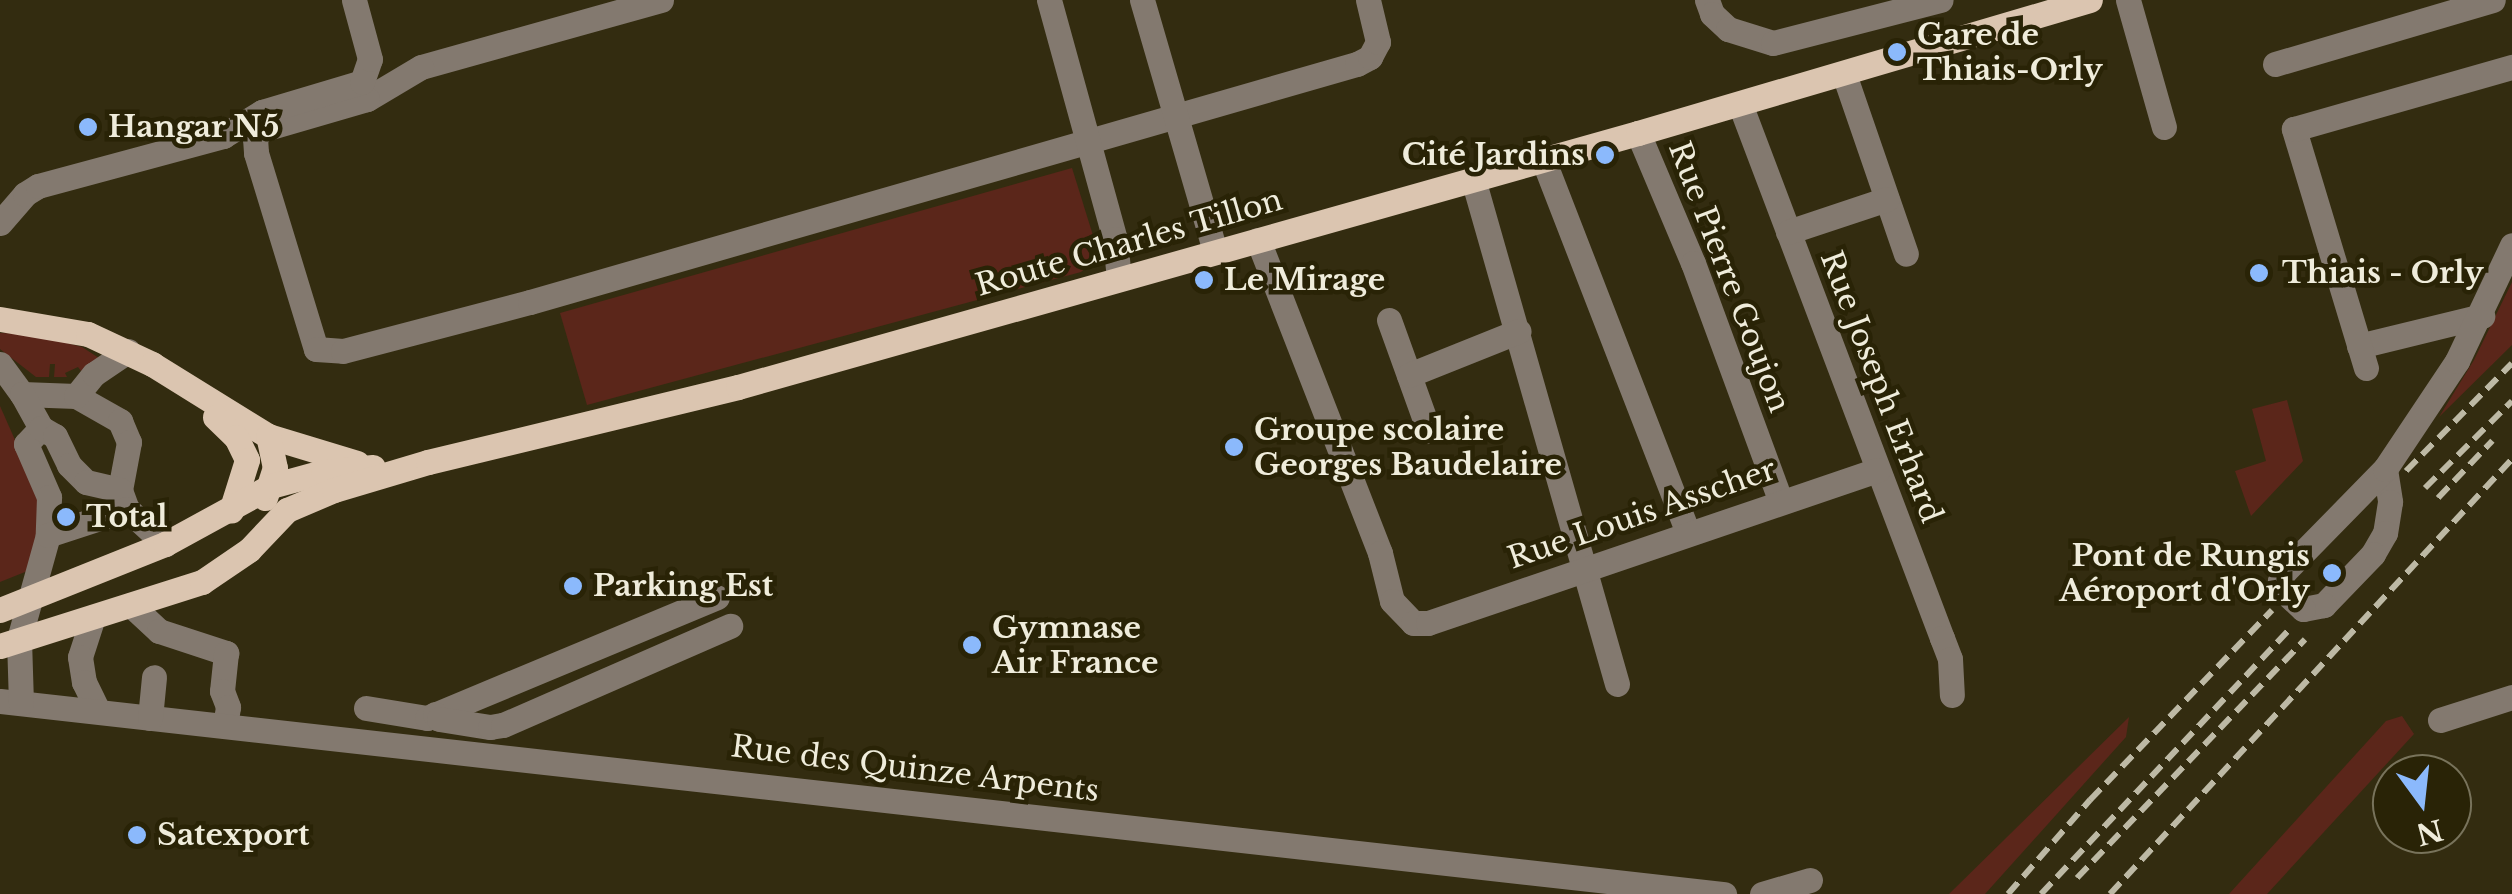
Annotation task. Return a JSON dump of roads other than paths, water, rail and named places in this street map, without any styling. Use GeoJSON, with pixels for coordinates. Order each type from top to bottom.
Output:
{"type":"FeatureCollection","features":[{"type":"Feature","properties":{"kind":"main road","name":"Route Charles Tillon"},"geometry":{"type":"LineString","coordinates":[[365,475],[738,388],[1740,104],[2090,0]]}},
{"type":"Feature","properties":{"kind":"main road"},"geometry":{"type":"LineString","coordinates":[[0,319],[88,334],[128,352],[268,436],[290,458],[323,472],[365,475]]}},
{"type":"Feature","properties":{"kind":"main road"},"geometry":{"type":"LineString","coordinates":[[195,394],[229,428],[246,454],[247,468],[230,511]]}},
{"type":"Feature","properties":{"kind":"main road"},"geometry":{"type":"LineString","coordinates":[[268,436],[282,436],[365,475]]}},
{"type":"Feature","properties":{"kind":"main road"},"geometry":{"type":"LineString","coordinates":[[235,560],[239,542],[271,486],[274,456],[268,436]]}},
{"type":"Feature","properties":{"kind":"main road"},"geometry":{"type":"LineString","coordinates":[[0,610],[165,544],[271,486],[323,472]]}},
{"type":"Feature","properties":{"kind":"main road"},"geometry":{"type":"LineString","coordinates":[[9,643],[202,582],[235,560],[294,505],[365,475]]}},
{"type":"Feature","properties":{"kind":"street"},"geometry":{"type":"LineString","coordinates":[[0,223],[25,194],[38,186],[223,136],[262,112],[362,82],[370,59],[354,0]]}},
{"type":"Feature","properties":{"kind":"street"},"geometry":{"type":"LineString","coordinates":[[661,0],[421,67],[367,99],[261,130],[255,138],[261,171],[316,349],[343,351],[474,317],[1090,143],[1370,57],[1378,42],[1368,0]]}},
{"type":"Feature","properties":{"kind":"street"},"geometry":{"type":"LineString","coordinates":[[1050,0],[1115,239],[1119,278]]}},
{"type":"Feature","properties":{"kind":"street"},"geometry":{"type":"LineString","coordinates":[[1142,0],[1216,252]]}},
{"type":"Feature","properties":{"kind":"street"},"geometry":{"type":"LineString","coordinates":[[1707,0],[1712,14],[1728,29],[1773,43],[1942,0]]}},
{"type":"Feature","properties":{"kind":"street"},"geometry":{"type":"LineString","coordinates":[[2128,0],[2164,127]]}},
{"type":"Feature","properties":{"kind":"street"},"geometry":{"type":"LineString","coordinates":[[2275,64],[2492,0]]}},
{"type":"Feature","properties":{"kind":"street"},"geometry":{"type":"LineString","coordinates":[[2482,316],[2362,357],[2294,129],[2512,66]]}},
{"type":"Feature","properties":{"kind":"street"},"geometry":{"type":"LineString","coordinates":[[1844,74],[1906,254]]}},
{"type":"Feature","properties":{"kind":"street","name":"Rue Joseph Erhard"},"geometry":{"type":"LineString","coordinates":[[1740,104],[1950,659],[1952,695]]}},
{"type":"Feature","properties":{"kind":"street","name":"Rue Pierre Goujon"},"geometry":{"type":"LineString","coordinates":[[1638,133],[1693,264],[1780,500]]}},
{"type":"Feature","properties":{"kind":"street"},"geometry":{"type":"LineString","coordinates":[[1543,159],[1688,532]]}},
{"type":"Feature","properties":{"kind":"street"},"geometry":{"type":"LineString","coordinates":[[1474,179],[1617,684]]}},
{"type":"Feature","properties":{"kind":"street"},"geometry":{"type":"LineString","coordinates":[[1788,232],[1888,199]]}},
{"type":"Feature","properties":{"kind":"street","name":"Rue Louis Asscher"},"geometry":{"type":"LineString","coordinates":[[1258,240],[1380,553],[1392,602],[1412,623],[1428,623],[1780,500],[1878,470]]}},
{"type":"Feature","properties":{"kind":"street"},"geometry":{"type":"LineString","coordinates":[[2385,468],[2390,502],[2385,534],[2373,554],[2324,605],[2304,609],[2284,591],[2280,581],[2284,572],[2385,468],[2482,316],[2512,244]]}},
{"type":"Feature","properties":{"kind":"street"},"geometry":{"type":"LineString","coordinates":[[1389,320],[1429,431]]}},
{"type":"Feature","properties":{"kind":"street"},"geometry":{"type":"LineString","coordinates":[[1409,375],[1518,331]]}},
{"type":"Feature","properties":{"kind":"street"},"geometry":{"type":"LineString","coordinates":[[76,396],[94,374],[128,352]]}},
{"type":"Feature","properties":{"kind":"street"},"geometry":{"type":"LineString","coordinates":[[0,364],[41,428],[55,436],[69,465],[86,482],[123,500],[165,544]]}},
{"type":"Feature","properties":{"kind":"street"},"geometry":{"type":"LineString","coordinates":[[22,394],[76,396],[109,413],[125,430],[128,442],[123,500]]}},
{"type":"Feature","properties":{"kind":"street","name":"Rue des Quinze Arpents"},"geometry":{"type":"LineString","coordinates":[[41,428],[26,444],[49,497],[48,535],[31,598],[9,643],[10,702],[1724,894]]}},
{"type":"Feature","properties":{"kind":"street"},"geometry":{"type":"LineString","coordinates":[[48,535],[123,500]]}},
{"type":"Feature","properties":{"kind":"street"},"geometry":{"type":"LineString","coordinates":[[366,708],[427,718],[717,596]]}},
{"type":"Feature","properties":{"kind":"street"},"geometry":{"type":"LineString","coordinates":[[131,605],[159,631],[226,653],[226,726]]}},
{"type":"Feature","properties":{"kind":"street"},"geometry":{"type":"LineString","coordinates":[[93,617],[80,656],[84,682],[98,711]]}},
{"type":"Feature","properties":{"kind":"street"},"geometry":{"type":"LineString","coordinates":[[436,714],[439,719],[490,727],[504,725],[730,626]]}},
{"type":"Feature","properties":{"kind":"street"},"geometry":{"type":"LineString","coordinates":[[150,718],[159,631]]}},
{"type":"Feature","properties":{"kind":"street"},"geometry":{"type":"LineString","coordinates":[[2440,720],[2512,698]]}},
{"type":"Feature","properties":{"kind":"street"},"geometry":{"type":"LineString","coordinates":[[1762,894],[1810,880]]}},
{"type":"Feature","properties":{"kind":"railway"},"geometry":{"type":"LineString","coordinates":[[2406,471],[2512,363]]}},
{"type":"Feature","properties":{"kind":"railway"},"geometry":{"type":"LineString","coordinates":[[2425,488],[2512,401]]}},
{"type":"Feature","properties":{"kind":"railway"},"geometry":{"type":"LineString","coordinates":[[2438,498],[2492,441]]}},
{"type":"Feature","properties":{"kind":"railway"},"geometry":{"type":"LineString","coordinates":[[2110,894],[2512,459]]}},
{"type":"Feature","properties":{"kind":"railway"},"geometry":{"type":"LineString","coordinates":[[2008,894],[2090,800],[2272,610]]}},
{"type":"Feature","properties":{"kind":"railway"},"geometry":{"type":"LineString","coordinates":[[2041,894],[2292,627]]}},
{"type":"Feature","properties":{"kind":"railway"},"geometry":{"type":"LineString","coordinates":[[2077,878],[2305,639]]}},
{"type":"Feature","properties":{"kind":"place","name":"Gare de Thiais-Orly"},"geometry":{"type":"Point","coordinates":[1897,52]}},
{"type":"Feature","properties":{"kind":"place","name":"Hangar N5"},"geometry":{"type":"Point","coordinates":[88,127]}},
{"type":"Feature","properties":{"kind":"place","name":"Cité Jardins"},"geometry":{"type":"Point","coordinates":[1605,155]}},
{"type":"Feature","properties":{"kind":"place","name":"Thiais - Orly"},"geometry":{"type":"Point","coordinates":[2259,273]}},
{"type":"Feature","properties":{"kind":"place","name":"Le Mirage"},"geometry":{"type":"Point","coordinates":[1204,280]}},
{"type":"Feature","properties":{"kind":"place","name":"Groupe scolaire Georges Baudelaire"},"geometry":{"type":"Point","coordinates":[1234,447]}},
{"type":"Feature","properties":{"kind":"place","name":"Total"},"geometry":{"type":"Point","coordinates":[66,517]}},
{"type":"Feature","properties":{"kind":"place","name":"Pont de Rungis Aéroport d'Orly"},"geometry":{"type":"Point","coordinates":[2332,573]}},
{"type":"Feature","properties":{"kind":"place","name":"Parking Est"},"geometry":{"type":"Point","coordinates":[573,586]}},
{"type":"Feature","properties":{"kind":"place","name":"Gymnase Air France"},"geometry":{"type":"Point","coordinates":[972,645]}},
{"type":"Feature","properties":{"kind":"place","name":"Satexport"},"geometry":{"type":"Point","coordinates":[137,835]}}]}
